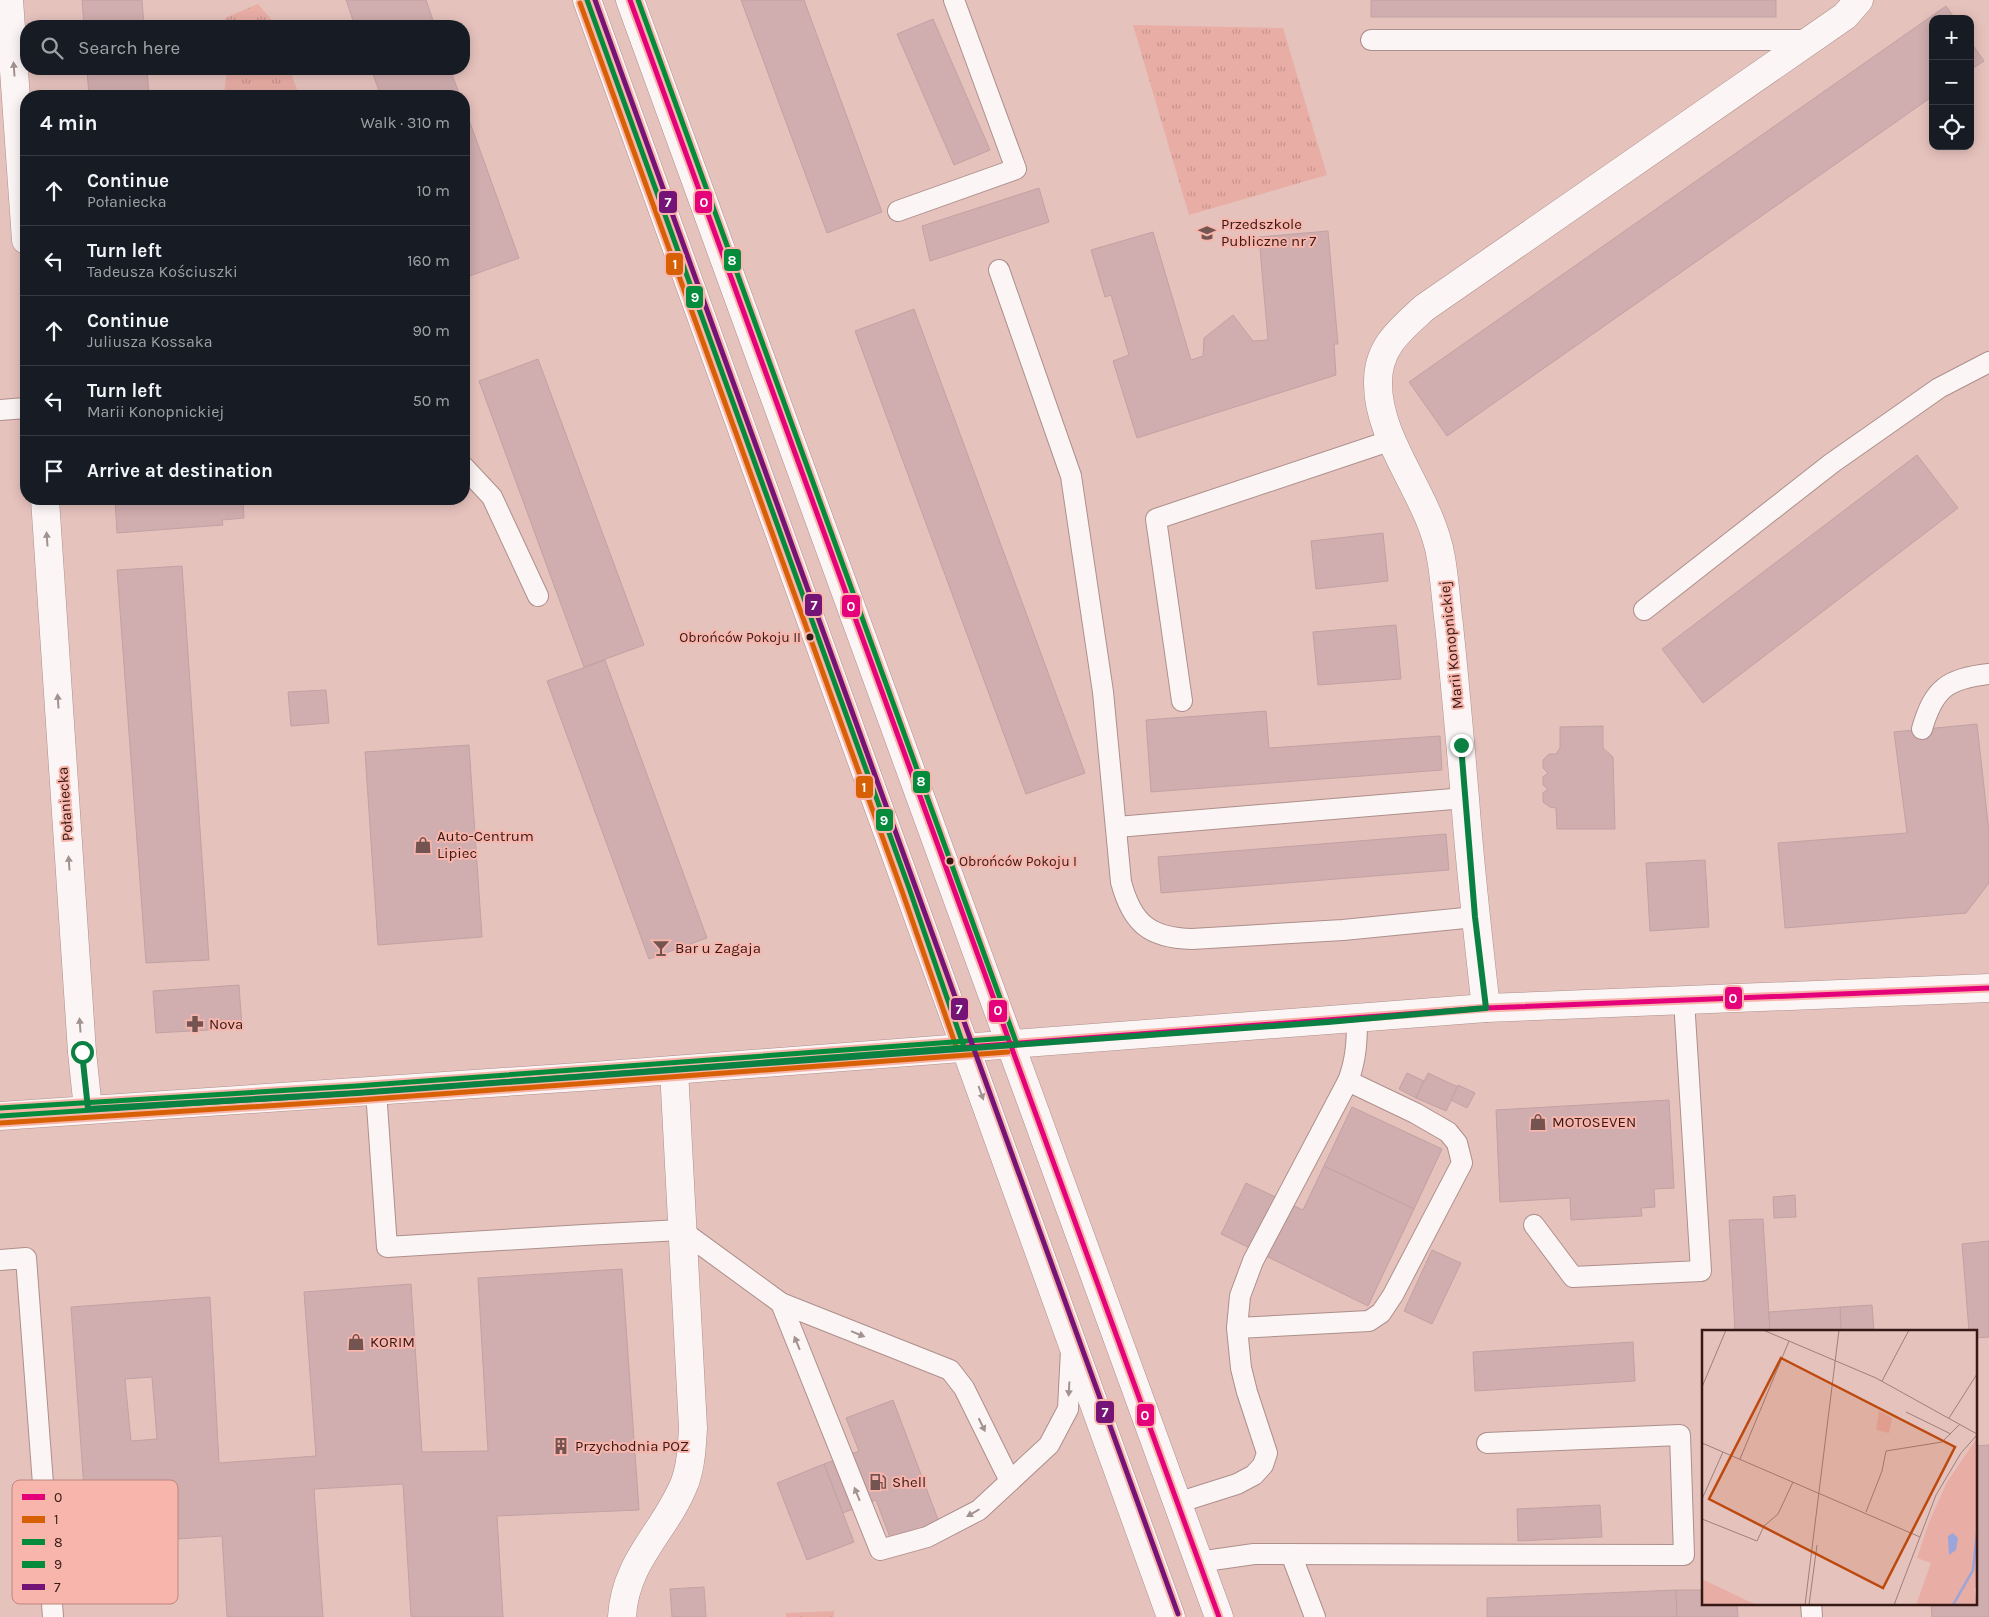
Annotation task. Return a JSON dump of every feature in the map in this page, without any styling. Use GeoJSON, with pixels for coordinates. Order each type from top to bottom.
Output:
{"type":"FeatureCollection","features":[{"type":"Feature","properties":{"kind":"street"},"geometry":{"type":"LineString","coordinates":[[9,0],[20,155]]}},
{"type":"Feature","properties":{"kind":"street"},"geometry":{"type":"LineString","coordinates":[[588,0],[1171,1617]]}},
{"type":"Feature","properties":{"kind":"street"},"geometry":{"type":"LineString","coordinates":[[630,0],[1218,1617]]}},
{"type":"Feature","properties":{"kind":"street","name":"Marii Konopnickiej"},"geometry":{"type":"LineString","coordinates":[[1486,1008],[1475,917],[1460,730],[1442,558],[1432,520],[1384,420],[1378,382],[1380,363],[1389,343],[1424,308],[1845,16],[1859,0]]}},
{"type":"Feature","properties":{"kind":"street","name":"Połaniecka"},"geometry":{"type":"LineString","coordinates":[[45,505],[82,1052],[88,1109]]}},
{"type":"Feature","properties":{"kind":"street"},"geometry":{"type":"LineString","coordinates":[[0,1116],[674,1070],[1486,1008],[1989,988]]}},
{"type":"Feature","properties":{"kind":"street"},"geometry":{"type":"LineString","coordinates":[[622,1617],[629,1580],[641,1554],[668,1515],[685,1481],[691,1457],[693,1428],[674,1070]]}},
{"type":"Feature","properties":{"kind":"lane"},"geometry":{"type":"LineString","coordinates":[[898,211],[1016,169],[954,0]]}},
{"type":"Feature","properties":{"kind":"lane"},"geometry":{"type":"LineString","coordinates":[[1371,40],[1811,40]]}},
{"type":"Feature","properties":{"kind":"lane"},"geometry":{"type":"LineString","coordinates":[[999,270],[1071,476],[1103,692],[1121,882],[1126,899],[1137,918],[1152,932],[1170,938],[1192,939],[1343,930],[1475,917]]}},
{"type":"Feature","properties":{"kind":"lane"},"geometry":{"type":"LineString","coordinates":[[1644,610],[1832,463],[1939,388],[1989,362]]}},
{"type":"Feature","properties":{"kind":"lane"},"geometry":{"type":"LineString","coordinates":[[0,410],[20,408]]}},
{"type":"Feature","properties":{"kind":"lane"},"geometry":{"type":"LineString","coordinates":[[1182,701],[1156,519],[1392,440]]}},
{"type":"Feature","properties":{"kind":"lane"},"geometry":{"type":"LineString","coordinates":[[470,473],[492,497],[538,596]]}},
{"type":"Feature","properties":{"kind":"lane"},"geometry":{"type":"LineString","coordinates":[[1922,729],[1927,711],[1938,693],[1945,687],[1952,682],[1970,676],[1989,674]]}},
{"type":"Feature","properties":{"kind":"lane"},"geometry":{"type":"LineString","coordinates":[[1117,827],[1465,798]]}},
{"type":"Feature","properties":{"kind":"lane"},"geometry":{"type":"LineString","coordinates":[[1534,1225],[1574,1278],[1701,1271],[1684,1000]]}},
{"type":"Feature","properties":{"kind":"lane"},"geometry":{"type":"LineString","coordinates":[[1177,1503],[1237,1484],[1254,1475],[1263,1465],[1267,1453],[1243,1376],[1236,1328],[1240,1296],[1253,1260],[1354,1067],[1356,1019]]}},
{"type":"Feature","properties":{"kind":"lane"},"geometry":{"type":"LineString","coordinates":[[1236,1328],[1370,1321],[1381,1312],[1393,1295],[1462,1163],[1457,1144],[1448,1132],[1348,1081]]}},
{"type":"Feature","properties":{"kind":"lane"},"geometry":{"type":"LineString","coordinates":[[376,1091],[387,1247],[584,1234],[681,1230],[781,1303],[950,1370],[964,1388],[1010,1481]]}},
{"type":"Feature","properties":{"kind":"lane"},"geometry":{"type":"LineString","coordinates":[[0,1260],[26,1258],[43,1480]]}},
{"type":"Feature","properties":{"kind":"lane"},"geometry":{"type":"LineString","coordinates":[[781,1303],[880,1550],[927,1537],[979,1510],[1048,1445],[1068,1409],[1072,1340]]}},
{"type":"Feature","properties":{"kind":"lane"},"geometry":{"type":"LineString","coordinates":[[1198,1562],[1254,1554],[1684,1555],[1680,1435],[1488,1443]]}},
{"type":"Feature","properties":{"kind":"lane"},"geometry":{"type":"LineString","coordinates":[[1291,1554],[1316,1617]]}},
{"type":"Feature","properties":{"kind":"lane"},"geometry":{"type":"LineString","coordinates":[[52,1604],[53,1617]]}},
{"type":"Feature","properties":{"kind":"lane"},"geometry":{"type":"LineString","coordinates":[[1811,1604],[1812,1617]]}},
{"type":"Feature","properties":{"kind":"green space"},"geometry":{"type":"Polygon","coordinates":[[[258,4],[272,20],[225,20],[225,18],[258,4]]]}},
{"type":"Feature","properties":{"kind":"green space"},"geometry":{"type":"Polygon","coordinates":[[[1133,25],[1283,28],[1327,175],[1189,215],[1133,25]]]}},
{"type":"Feature","properties":{"kind":"green space"},"geometry":{"type":"Polygon","coordinates":[[[226,75],[292,75],[297,90],[225,90],[226,75]]]}},
{"type":"Feature","properties":{"kind":"green space"},"geometry":{"type":"Polygon","coordinates":[[[834,1611],[834,1617],[786,1617],[786,1613],[834,1611]]]}},
{"type":"Feature","properties":{"kind":"building"},"geometry":{"type":"Polygon","coordinates":[[[82,0],[142,0],[144,20],[84,20],[82,0]]]}},
{"type":"Feature","properties":{"kind":"building"},"geometry":{"type":"Polygon","coordinates":[[[346,0],[426,0],[433,20],[353,20],[346,0]]]}},
{"type":"Feature","properties":{"kind":"building"},"geometry":{"type":"Polygon","coordinates":[[[741,0],[804,0],[882,212],[827,233],[741,0]]]}},
{"type":"Feature","properties":{"kind":"building"},"geometry":{"type":"Polygon","coordinates":[[[1371,0],[1776,0],[1776,17],[1371,17],[1371,0]]]}},
{"type":"Feature","properties":{"kind":"building"},"geometry":{"type":"Polygon","coordinates":[[[1946,6],[1952,15],[1933,15],[1946,6]]]}},
{"type":"Feature","properties":{"kind":"building"},"geometry":{"type":"Polygon","coordinates":[[[1929,18],[1929,99],[1447,436],[1409,382],[1929,18]]]}},
{"type":"Feature","properties":{"kind":"building"},"geometry":{"type":"Polygon","coordinates":[[[933,19],[990,150],[954,165],[897,34],[933,19]]]}},
{"type":"Feature","properties":{"kind":"building"},"geometry":{"type":"Polygon","coordinates":[[[1974,47],[1984,61],[1974,67],[1974,47]]]}},
{"type":"Feature","properties":{"kind":"building"},"geometry":{"type":"Polygon","coordinates":[[[87,75],[147,75],[149,90],[89,90],[87,75]]]}},
{"type":"Feature","properties":{"kind":"building"},"geometry":{"type":"Polygon","coordinates":[[[373,75],[452,75],[458,90],[379,90],[373,75]]]}},
{"type":"Feature","properties":{"kind":"building"},"geometry":{"type":"Polygon","coordinates":[[[470,123],[519,258],[470,276],[470,123]]]}},
{"type":"Feature","properties":{"kind":"building"},"geometry":{"type":"Polygon","coordinates":[[[1039,188],[1049,222],[930,261],[922,226],[1039,188]]]}},
{"type":"Feature","properties":{"kind":"building"},"geometry":{"type":"Polygon","coordinates":[[[1328,231],[1338,344],[1334,344],[1336,375],[1137,438],[1113,361],[1129,355],[1111,295],[1105,297],[1091,250],[1153,232],[1191,360],[1203,356],[1204,338],[1233,315],[1253,341],[1268,340],[1259,237],[1328,231]]]}},
{"type":"Feature","properties":{"kind":"building"},"geometry":{"type":"Polygon","coordinates":[[[914,309],[1085,773],[1026,794],[855,331],[914,309]]]}},
{"type":"Feature","properties":{"kind":"building"},"geometry":{"type":"Polygon","coordinates":[[[538,359],[644,645],[584,667],[479,381],[538,359]]]}},
{"type":"Feature","properties":{"kind":"building"},"geometry":{"type":"Polygon","coordinates":[[[1917,455],[1958,508],[1703,703],[1662,649],[1917,455]]]}},
{"type":"Feature","properties":{"kind":"building"},"geometry":{"type":"Polygon","coordinates":[[[115,505],[243,505],[244,518],[222,520],[223,525],[117,533],[115,505]]]}},
{"type":"Feature","properties":{"kind":"building"},"geometry":{"type":"Polygon","coordinates":[[[1383,533],[1388,581],[1316,589],[1311,541],[1383,533]]]}},
{"type":"Feature","properties":{"kind":"building"},"geometry":{"type":"Polygon","coordinates":[[[182,566],[209,960],[146,963],[117,570],[182,566]]]}},
{"type":"Feature","properties":{"kind":"building"},"geometry":{"type":"Polygon","coordinates":[[[1396,625],[1401,679],[1318,685],[1313,632],[1396,625]]]}},
{"type":"Feature","properties":{"kind":"building"},"geometry":{"type":"Polygon","coordinates":[[[605,660],[707,938],[649,959],[547,681],[605,660]]]}},
{"type":"Feature","properties":{"kind":"building"},"geometry":{"type":"Polygon","coordinates":[[[326,690],[329,723],[291,726],[288,692],[326,690]]]}},
{"type":"Feature","properties":{"kind":"building"},"geometry":{"type":"Polygon","coordinates":[[[1266,711],[1269,748],[1440,736],[1442,770],[1151,792],[1146,720],[1266,711]]]}},
{"type":"Feature","properties":{"kind":"building"},"geometry":{"type":"Polygon","coordinates":[[[1977,724],[1989,832],[1989,883],[1966,913],[1785,928],[1778,843],[1907,833],[1894,732],[1977,724]]]}},
{"type":"Feature","properties":{"kind":"building"},"geometry":{"type":"Polygon","coordinates":[[[1603,726],[1603,748],[1613,757],[1615,829],[1557,829],[1556,808],[1550,807],[1543,802],[1543,793],[1548,789],[1543,785],[1543,777],[1548,773],[1543,768],[1543,760],[1549,754],[1556,754],[1560,748],[1560,727],[1603,726]]]}},
{"type":"Feature","properties":{"kind":"building","name":"Auto-Centrum Lipiec"},"geometry":{"type":"Polygon","coordinates":[[[469,745],[482,937],[378,945],[365,752],[469,745]]]}},
{"type":"Feature","properties":{"kind":"building"},"geometry":{"type":"Polygon","coordinates":[[[1446,834],[1449,870],[1161,893],[1158,857],[1446,834]]]}},
{"type":"Feature","properties":{"kind":"building"},"geometry":{"type":"Polygon","coordinates":[[[1705,860],[1709,927],[1650,931],[1646,863],[1705,860]]]}},
{"type":"Feature","properties":{"kind":"building"},"geometry":{"type":"Polygon","coordinates":[[[239,985],[242,1028],[156,1033],[153,991],[239,985]]]}},
{"type":"Feature","properties":{"kind":"building"},"geometry":{"type":"Polygon","coordinates":[[[1407,1073],[1424,1081],[1416,1098],[1399,1089],[1407,1073]]]}},
{"type":"Feature","properties":{"kind":"building"},"geometry":{"type":"Polygon","coordinates":[[[1428,1073],[1458,1087],[1446,1111],[1416,1098],[1428,1073]]]}},
{"type":"Feature","properties":{"kind":"building"},"geometry":{"type":"Polygon","coordinates":[[[1458,1085],[1475,1093],[1467,1108],[1451,1100],[1458,1085]]]}},
{"type":"Feature","properties":{"kind":"building"},"geometry":{"type":"Polygon","coordinates":[[[1669,1100],[1674,1188],[1654,1189],[1655,1207],[1641,1208],[1642,1216],[1571,1220],[1570,1198],[1500,1202],[1496,1110],[1669,1100]]]}},
{"type":"Feature","properties":{"kind":"building"},"geometry":{"type":"Polygon","coordinates":[[[1352,1107],[1442,1149],[1414,1209],[1324,1166],[1352,1107]]]}},
{"type":"Feature","properties":{"kind":"building"},"geometry":{"type":"Polygon","coordinates":[[[1324,1166],[1414,1209],[1368,1306],[1221,1234],[1246,1183],[1303,1210],[1324,1166]]]}},
{"type":"Feature","properties":{"kind":"building"},"geometry":{"type":"Polygon","coordinates":[[[1795,1195],[1796,1217],[1774,1218],[1773,1197],[1795,1195]]]}},
{"type":"Feature","properties":{"kind":"building"},"geometry":{"type":"Polygon","coordinates":[[[1763,1219],[1770,1330],[1735,1330],[1729,1220],[1763,1219]]]}},
{"type":"Feature","properties":{"kind":"building"},"geometry":{"type":"Polygon","coordinates":[[[1989,1241],[1989,1337],[1976,1338],[1976,1330],[1969,1330],[1962,1244],[1989,1241]]]}},
{"type":"Feature","properties":{"kind":"building"},"geometry":{"type":"Polygon","coordinates":[[[1432,1250],[1461,1263],[1432,1324],[1404,1311],[1432,1250]]]}},
{"type":"Feature","properties":{"kind":"building","name":"Przychodnia POZ"},"geometry":{"type":"Polygon","coordinates":[[[622,1269],[639,1510],[497,1516],[503,1617],[411,1617],[403,1484],[314,1489],[323,1617],[227,1617],[222,1536],[178,1539],[178,1480],[83,1480],[71,1307],[210,1297],[219,1463],[316,1456],[304,1292],[411,1284],[422,1452],[488,1451],[478,1278],[622,1269]],[[152,1377],[125,1379],[131,1441],[157,1439],[152,1377]]]}},
{"type":"Feature","properties":{"kind":"building"},"geometry":{"type":"Polygon","coordinates":[[[1872,1305],[1874,1330],[1841,1330],[1840,1307],[1872,1305]]]}},
{"type":"Feature","properties":{"kind":"building"},"geometry":{"type":"Polygon","coordinates":[[[1840,1307],[1841,1330],[1770,1330],[1769,1312],[1840,1307]]]}},
{"type":"Feature","properties":{"kind":"building"},"geometry":{"type":"Polygon","coordinates":[[[1633,1342],[1635,1381],[1475,1391],[1473,1352],[1633,1342]]]}},
{"type":"Feature","properties":{"kind":"building","name":"Shell"},"geometry":{"type":"Polygon","coordinates":[[[893,1400],[939,1522],[891,1540],[876,1500],[843,1513],[824,1464],[859,1451],[846,1418],[893,1400]]]}},
{"type":"Feature","properties":{"kind":"building"},"geometry":{"type":"Polygon","coordinates":[[[1989,1445],[1989,1617],[1932,1617],[1931,1604],[1976,1604],[1976,1446],[1989,1445]]]}},
{"type":"Feature","properties":{"kind":"building"},"geometry":{"type":"Polygon","coordinates":[[[824,1464],[854,1542],[807,1560],[777,1483],[824,1464]]]}},
{"type":"Feature","properties":{"kind":"building"},"geometry":{"type":"Polygon","coordinates":[[[1600,1505],[1602,1537],[1518,1541],[1517,1509],[1600,1505]]]}},
{"type":"Feature","properties":{"kind":"building"},"geometry":{"type":"Polygon","coordinates":[[[704,1587],[706,1617],[672,1617],[670,1589],[704,1587]]]}},
{"type":"Feature","properties":{"kind":"building"},"geometry":{"type":"Polygon","coordinates":[[[1676,1590],[1677,1617],[1487,1617],[1487,1598],[1676,1590]]]}},
{"type":"Feature","properties":{"kind":"building"},"geometry":{"type":"Polygon","coordinates":[[[1676,1590],[1702,1590],[1702,1604],[1737,1604],[1738,1617],[1677,1617],[1676,1590]]]}},
{"type":"Feature","properties":{"kind":"transit line","name":"9"},"geometry":{"type":"LineString","coordinates":[[587,0],[909,888],[964,1047]]}},
{"type":"Feature","properties":{"kind":"transit line","name":"7"},"geometry":{"type":"LineString","coordinates":[[595,0],[1178,1614]]}},
{"type":"Feature","properties":{"kind":"transit line","name":"0"},"geometry":{"type":"LineString","coordinates":[[630,0],[1219,1617]]}},
{"type":"Feature","properties":{"kind":"transit line","name":"8"},"geometry":{"type":"LineString","coordinates":[[638,0],[1016,1042]]}},
{"type":"Feature","properties":{"kind":"transit line","name":"1"},"geometry":{"type":"LineString","coordinates":[[580,3],[902,891],[957,1049]]}},
{"type":"Feature","properties":{"kind":"transit line","name":"0"},"geometry":{"type":"LineString","coordinates":[[967,1047],[1486,1008],[1989,988]]}},
{"type":"Feature","properties":{"kind":"transit line","name":"8"},"geometry":{"type":"LineString","coordinates":[[0,1108],[356,1086],[1008,1038]]}},
{"type":"Feature","properties":{"kind":"transit line","name":"9"},"geometry":{"type":"LineString","coordinates":[[0,1116],[357,1093],[964,1047]]}},
{"type":"Feature","properties":{"kind":"transit line","name":"1"},"geometry":{"type":"LineString","coordinates":[[0,1123],[358,1100],[1008,1052]]}},
{"type":"Feature","properties":{"kind":"place","name":"Przedszkole Publiczne nr 7"},"geometry":{"type":"Point","coordinates":[1207,233]}},
{"type":"Feature","properties":{"kind":"place","name":"Obrońców Pokoju II"},"geometry":{"type":"Point","coordinates":[810,637]}},
{"type":"Feature","properties":{"kind":"place","name":"Auto-Centrum Lipiec"},"geometry":{"type":"Point","coordinates":[423,845]}},
{"type":"Feature","properties":{"kind":"place","name":"Obrońców Pokoju I"},"geometry":{"type":"Point","coordinates":[950,861]}},
{"type":"Feature","properties":{"kind":"place","name":"Bar u Zagaja"},"geometry":{"type":"Point","coordinates":[661,948]}},
{"type":"Feature","properties":{"kind":"place","name":"Nova"},"geometry":{"type":"Point","coordinates":[195,1024]}},
{"type":"Feature","properties":{"kind":"place","name":"MOTOSEVEN"},"geometry":{"type":"Point","coordinates":[1538,1122]}},
{"type":"Feature","properties":{"kind":"place","name":"KORIM"},"geometry":{"type":"Point","coordinates":[356,1342]}},
{"type":"Feature","properties":{"kind":"place","name":"Przychodnia POZ"},"geometry":{"type":"Point","coordinates":[561,1446]}},
{"type":"Feature","properties":{"kind":"place","name":"Shell"},"geometry":{"type":"Point","coordinates":[878,1482]}},
{"type":"Feature","properties":{"kind":"route"},"geometry":{"type":"LineString","coordinates":[[82,1052],[88,1109],[357,1093],[1009,1045],[1080,1038],[1328,1022],[1486,1008],[1475,917],[1461,745]]}}]}
